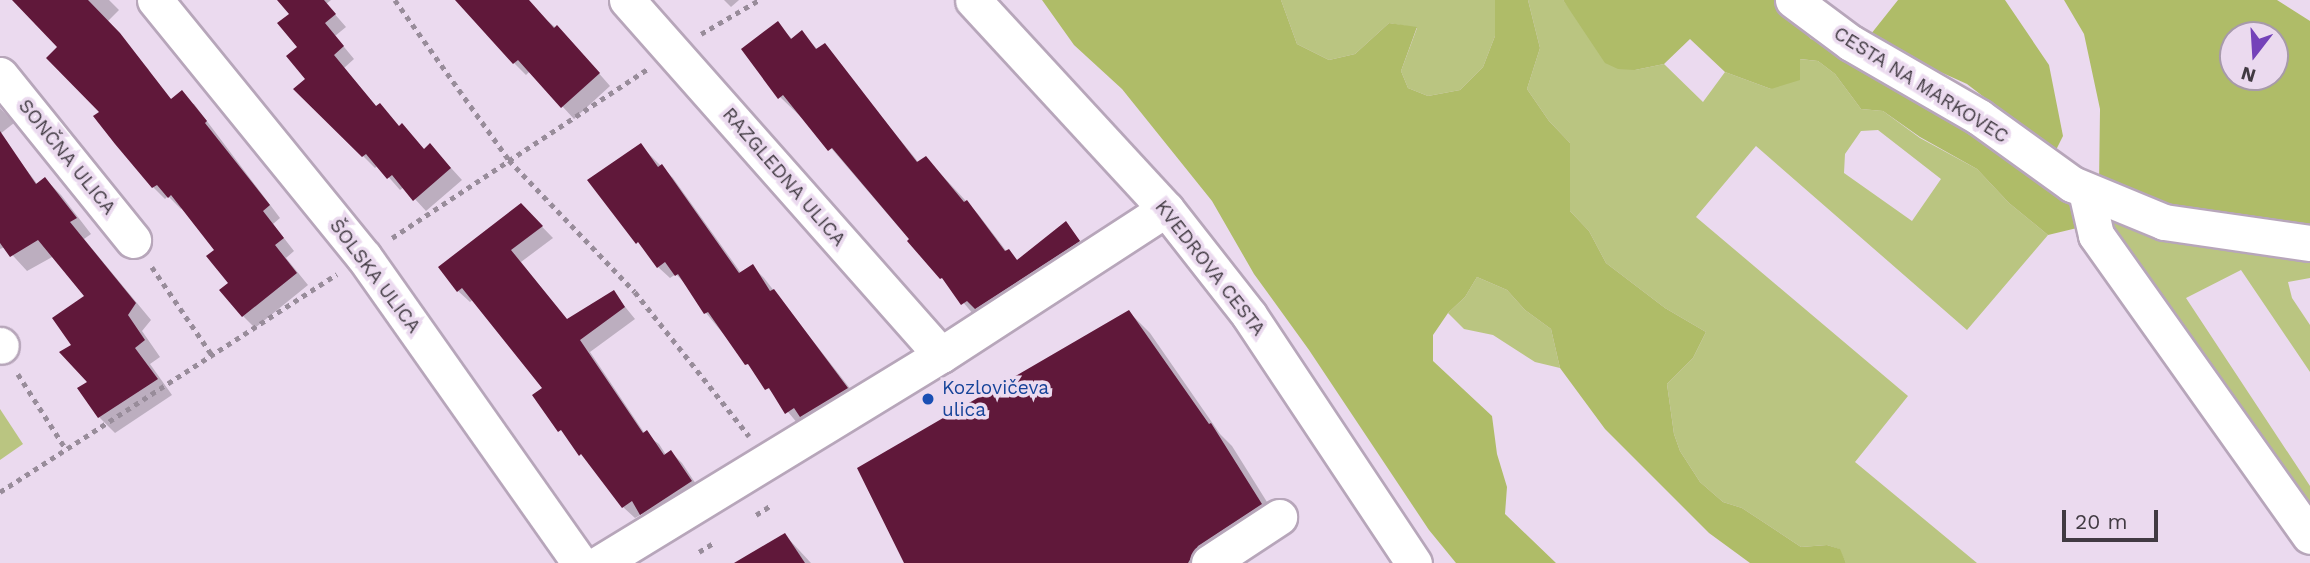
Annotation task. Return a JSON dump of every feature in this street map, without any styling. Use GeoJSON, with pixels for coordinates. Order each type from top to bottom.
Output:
{"type":"FeatureCollection","features":[{"type":"Feature","properties":{"kind":"street","name":"ŠOLSKA ULICA"},"geometry":{"type":"LineString","coordinates":[[155,0],[364,257],[580,563]]}},
{"type":"Feature","properties":{"kind":"street","name":"RAZGLEDNA ULICA"},"geometry":{"type":"LineString","coordinates":[[627,0],[941,355]]}},
{"type":"Feature","properties":{"kind":"street","name":"KVEDROVA CESTA"},"geometry":{"type":"LineString","coordinates":[[972,0],[1166,209],[1250,315],[1414,563]]}},
{"type":"Feature","properties":{"kind":"street","name":"CESTA NA MARKOVEC"},"geometry":{"type":"LineString","coordinates":[[1793,0],[1851,43],[1979,117],[2071,184],[2164,222],[2310,243]]}},
{"type":"Feature","properties":{"kind":"street","name":"SONČNA ULICA"},"geometry":{"type":"LineString","coordinates":[[0,75],[133,240]]}},
{"type":"Feature","properties":{"kind":"street"},"geometry":{"type":"LineString","coordinates":[[2086,191],[2096,235],[2310,536]]}},
{"type":"Feature","properties":{"kind":"street"},"geometry":{"type":"LineString","coordinates":[[600,563],[941,355],[1166,209]]}},
{"type":"Feature","properties":{"kind":"street"},"geometry":{"type":"LineString","coordinates":[[1209,563],[1279,517]]}},
{"type":"Feature","properties":{"kind":"path"},"geometry":{"type":"LineString","coordinates":[[395,0],[509,160],[635,292],[770,461]]}},
{"type":"Feature","properties":{"kind":"path"},"geometry":{"type":"LineString","coordinates":[[133,240],[212,355]]}},
{"type":"Feature","properties":{"kind":"path"},"geometry":{"type":"LineString","coordinates":[[0,346],[66,449]]}},
{"type":"Feature","properties":{"kind":"path"},"geometry":{"type":"LineString","coordinates":[[756,515],[770,506]]}},
{"type":"Feature","properties":{"kind":"path"},"geometry":{"type":"LineString","coordinates":[[699,552],[715,542]]}},
{"type":"Feature","properties":{"kind":"green space"},"geometry":{"type":"Polygon","coordinates":[[[1042,0],[1281,0],[1297,44],[1329,60],[1355,54],[1389,23],[1417,27],[1401,71],[1408,88],[1428,96],[1460,90],[1483,67],[1495,36],[1495,0],[1528,0],[1540,48],[1527,89],[1549,121],[1570,143],[1570,211],[1589,231],[1606,263],[1665,308],[1706,332],[1693,358],[1667,384],[1674,434],[1680,451],[1700,482],[1723,502],[1742,508],[1801,547],[1827,545],[1840,549],[1846,563],[1750,563],[1709,533],[1605,429],[1560,368],[1551,329],[1525,310],[1507,290],[1477,277],[1465,297],[1448,313],[1433,335],[1433,361],[1492,416],[1497,454],[1507,487],[1505,514],[1556,563],[1456,563],[1429,530],[1309,350],[1254,274],[1212,201],[1122,89],[1074,45],[1042,0]]]}},
{"type":"Feature","properties":{"kind":"green space"},"geometry":{"type":"Polygon","coordinates":[[[1281,0],[1495,0],[1495,36],[1483,67],[1460,90],[1428,96],[1408,88],[1401,71],[1417,28],[1389,23],[1355,54],[1329,60],[1297,44],[1281,0]]]}},
{"type":"Feature","properties":{"kind":"green space"},"geometry":{"type":"Polygon","coordinates":[[[1528,0],[1563,0],[1584,28],[1635,70],[1664,64],[1703,102],[1725,72],[1771,89],[1799,59],[1818,61],[1835,74],[1861,109],[1883,111],[1920,138],[1977,169],[2009,203],[2048,235],[1967,330],[1756,146],[1696,217],[1908,396],[1855,462],[1977,563],[1846,563],[1839,549],[1827,545],[1801,547],[1742,508],[1723,502],[1700,482],[1680,451],[1674,434],[1667,384],[1693,358],[1706,332],[1665,308],[1606,263],[1589,231],[1570,211],[1570,143],[1549,121],[1527,89],[1540,48],[1528,0]],[[1878,130],[1861,131],[1845,154],[1844,173],[1912,221],[1941,179],[1878,130]]]}},
{"type":"Feature","properties":{"kind":"green space"},"geometry":{"type":"Polygon","coordinates":[[[1563,0],[1776,0],[1811,39],[1865,56],[2073,202],[2077,228],[2048,235],[2009,203],[1977,169],[1920,137],[1883,111],[1861,109],[1835,74],[1818,61],[1800,59],[1800,80],[1771,89],[1725,72],[1690,39],[1664,64],[1635,70],[1618,69],[1605,63],[1563,0]]]}},
{"type":"Feature","properties":{"kind":"green space"},"geometry":{"type":"Polygon","coordinates":[[[1898,0],[2005,0],[2049,65],[2063,136],[2055,152],[1967,84],[1867,39],[1898,0]]]}},
{"type":"Feature","properties":{"kind":"green space"},"geometry":{"type":"Polygon","coordinates":[[[2064,0],[2277,0],[2310,21],[2310,237],[2249,231],[2099,184],[2100,109],[2084,34],[2064,0]]]}},
{"type":"Feature","properties":{"kind":"green space"},"geometry":{"type":"Polygon","coordinates":[[[2111,216],[2310,254],[2310,278],[2288,282],[2292,298],[2310,325],[2310,372],[2241,270],[2186,298],[2310,486],[2310,523],[2107,221],[2111,216]]]}},
{"type":"Feature","properties":{"kind":"green space"},"geometry":{"type":"Polygon","coordinates":[[[1477,277],[1507,290],[1525,310],[1551,329],[1560,368],[1535,362],[1493,335],[1464,329],[1448,313],[1465,297],[1477,277]]]}},
{"type":"Feature","properties":{"kind":"green space"},"geometry":{"type":"Polygon","coordinates":[[[0,409],[23,444],[0,460],[0,409]]]}},
{"type":"Feature","properties":{"kind":"building"},"geometry":{"type":"Polygon","coordinates":[[[12,0],[88,0],[120,33],[171,99],[182,90],[270,205],[263,211],[284,238],[275,245],[297,273],[242,317],[219,290],[228,283],[206,256],[214,250],[171,195],[168,198],[157,185],[152,188],[115,144],[93,116],[99,112],[46,58],[57,47],[12,0]]]}},
{"type":"Feature","properties":{"kind":"building"},"geometry":{"type":"Polygon","coordinates":[[[277,0],[324,0],[336,14],[325,23],[344,46],[334,55],[376,106],[380,103],[399,126],[402,123],[424,149],[430,143],[451,168],[413,201],[392,175],[387,179],[366,154],[362,157],[293,89],[305,79],[286,56],[297,47],[277,23],[289,14],[277,0]]]}},
{"type":"Feature","properties":{"kind":"building"},"geometry":{"type":"Polygon","coordinates":[[[455,0],[529,0],[554,28],[557,25],[600,73],[561,108],[518,60],[513,64],[455,0]]]}},
{"type":"Feature","properties":{"kind":"building"},"geometry":{"type":"Polygon","coordinates":[[[778,21],[791,39],[802,30],[816,49],[825,43],[917,162],[926,156],[964,202],[967,200],[1005,251],[1009,249],[1017,260],[1066,221],[1080,241],[975,309],[967,301],[961,305],[942,278],[940,279],[907,241],[909,239],[832,148],[828,151],[783,95],[778,99],[741,49],[778,21]]]}},
{"type":"Feature","properties":{"kind":"building"},"geometry":{"type":"Polygon","coordinates":[[[0,131],[36,184],[45,177],[77,218],[70,222],[136,303],[128,315],[145,340],[135,348],[158,379],[98,418],[77,388],[87,382],[59,352],[71,345],[52,318],[84,296],[38,240],[10,257],[0,243],[0,131]]]}},
{"type":"Feature","properties":{"kind":"building"},"geometry":{"type":"Polygon","coordinates":[[[641,143],[658,167],[662,164],[739,273],[753,264],[770,291],[774,289],[848,388],[800,417],[794,408],[785,414],[769,388],[765,390],[708,312],[704,314],[678,274],[675,276],[665,262],[657,268],[638,242],[636,244],[587,180],[641,143]]]}},
{"type":"Feature","properties":{"kind":"building"},"geometry":{"type":"Polygon","coordinates":[[[521,203],[543,226],[511,250],[567,319],[614,290],[625,307],[580,340],[643,433],[647,430],[664,455],[671,450],[692,481],[640,515],[632,501],[622,508],[561,430],[558,432],[532,395],[542,388],[462,288],[457,292],[438,267],[521,203]]]}},
{"type":"Feature","properties":{"kind":"building"},"geometry":{"type":"Polygon","coordinates":[[[1129,310],[1209,424],[1211,423],[1262,504],[1198,546],[1188,563],[904,563],[857,468],[1129,310]]]}},
{"type":"Feature","properties":{"kind":"building"},"geometry":{"type":"Polygon","coordinates":[[[785,533],[805,563],[734,563],[785,533]]]}},
{"type":"Feature","properties":{"kind":"place","name":"Kozlovičeva ulica"},"geometry":{"type":"Point","coordinates":[928,399]}}]}
